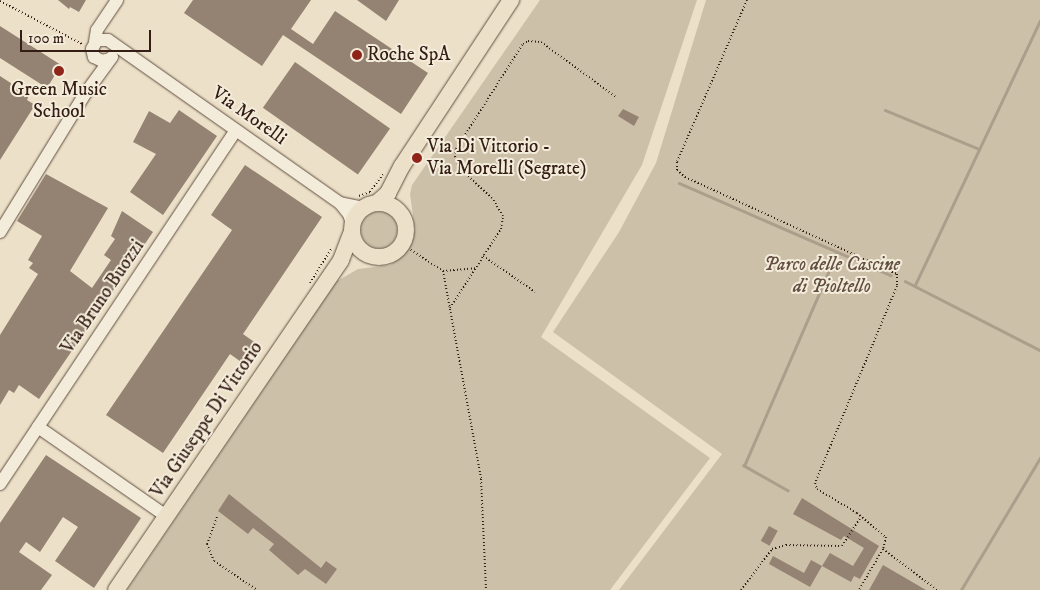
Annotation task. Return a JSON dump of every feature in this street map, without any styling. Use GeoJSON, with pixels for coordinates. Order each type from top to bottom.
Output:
{"type":"FeatureCollection","features":[{"type":"Feature","properties":{"kind":"main road"},"geometry":{"type":"LineString","coordinates":[[501,18],[511,0]]}},
{"type":"Feature","properties":{"kind":"main road"},"geometry":{"type":"LineString","coordinates":[[357,205],[388,193],[395,166],[501,18],[516,0]]}},
{"type":"Feature","properties":{"kind":"main road"},"geometry":{"type":"LineString","coordinates":[[357,205],[352,229],[357,247],[372,257],[391,255],[402,244],[406,227],[400,213],[395,166]]}},
{"type":"Feature","properties":{"kind":"main road"},"geometry":{"type":"LineString","coordinates":[[357,205],[388,204],[400,213]]}},
{"type":"Feature","properties":{"kind":"main road","name":"Via Giuseppe Di Vittorio"},"geometry":{"type":"LineString","coordinates":[[116,590],[346,251],[352,229]]}},
{"type":"Feature","properties":{"kind":"main road","name":"Via Giuseppe Di Vittorio"},"geometry":{"type":"LineString","coordinates":[[331,273],[354,259],[372,257]]}},
{"type":"Feature","properties":{"kind":"street"},"geometry":{"type":"LineString","coordinates":[[85,94],[97,30],[117,0]]}},
{"type":"Feature","properties":{"kind":"street"},"geometry":{"type":"LineString","coordinates":[[0,232],[111,50],[105,29],[107,16]]}},
{"type":"Feature","properties":{"kind":"street"},"geometry":{"type":"LineString","coordinates":[[93,49],[111,50]]}},
{"type":"Feature","properties":{"kind":"street","name":"Via Morelli"},"geometry":{"type":"LineString","coordinates":[[93,49],[102,61],[111,50],[136,61],[236,130],[357,205]]}},
{"type":"Feature","properties":{"kind":"street","name":"Via Bruno Buozzi"},"geometry":{"type":"LineString","coordinates":[[0,484],[236,130]]}},
{"type":"Feature","properties":{"kind":"street"},"geometry":{"type":"LineString","coordinates":[[38,427],[166,516]]}},
{"type":"Feature","properties":{"kind":"path"},"geometry":{"type":"LineString","coordinates":[[747,0],[677,162],[677,170],[686,177],[891,269],[898,280],[815,481],[818,489],[862,517],[885,535],[883,549],[859,590]]}},
{"type":"Feature","properties":{"kind":"path"},"geometry":{"type":"LineString","coordinates":[[0,1],[93,49]]}},
{"type":"Feature","properties":{"kind":"path"},"geometry":{"type":"LineString","coordinates":[[450,308],[501,228],[502,210],[465,176],[456,152],[460,140],[523,44],[528,41],[541,42],[616,97]]}},
{"type":"Feature","properties":{"kind":"path"},"geometry":{"type":"LineString","coordinates":[[357,205],[395,166]]}},
{"type":"Feature","properties":{"kind":"path"},"geometry":{"type":"LineString","coordinates":[[402,244],[443,271],[476,268]]}},
{"type":"Feature","properties":{"kind":"path"},"geometry":{"type":"LineString","coordinates":[[310,284],[334,245]]}},
{"type":"Feature","properties":{"kind":"path"},"geometry":{"type":"LineString","coordinates":[[483,256],[535,292]]}},
{"type":"Feature","properties":{"kind":"path"},"geometry":{"type":"LineString","coordinates":[[443,271],[481,479],[486,590]]}},
{"type":"Feature","properties":{"kind":"path"},"geometry":{"type":"LineString","coordinates":[[217,517],[207,544],[214,561],[257,590]]}},
{"type":"Feature","properties":{"kind":"path"},"geometry":{"type":"LineString","coordinates":[[741,590],[772,549],[786,545],[842,546],[862,517]]}},
{"type":"Feature","properties":{"kind":"path"},"geometry":{"type":"LineString","coordinates":[[883,549],[937,590]]}},
{"type":"Feature","properties":{"kind":"green space"},"geometry":{"type":"Polygon","coordinates":[[[540,0],[697,0],[642,165],[541,337],[710,458],[610,590],[127,590],[337,281],[358,269],[390,265],[406,253],[415,230],[410,194],[412,185],[540,0]]]}},
{"type":"Feature","properties":{"kind":"green space","name":"Parco delle Cascine di Pioltello"},"geometry":{"type":"Polygon","coordinates":[[[706,0],[1040,0],[1040,590],[619,590],[722,454],[553,332],[619,232],[656,163],[706,0]]]}},
{"type":"Feature","properties":{"kind":"green space"},"geometry":{"type":"Polygon","coordinates":[[[379,212],[392,217],[397,230],[392,243],[379,248],[366,243],[361,230],[366,217],[379,212]]]}},
{"type":"Feature","properties":{"kind":"building"},"geometry":{"type":"Polygon","coordinates":[[[58,0],[86,0],[79,12],[70,7],[69,9],[58,0]]]}},
{"type":"Feature","properties":{"kind":"building","name":"Roche SpA"},"geometry":{"type":"Polygon","coordinates":[[[193,0],[311,0],[291,29],[313,44],[335,11],[428,73],[401,114],[283,35],[262,66],[184,13],[193,0]]]}},
{"type":"Feature","properties":{"kind":"building","name":"Roche SpA"},"geometry":{"type":"Polygon","coordinates":[[[357,0],[399,0],[386,21],[357,0]]]}},
{"type":"Feature","properties":{"kind":"building"},"geometry":{"type":"Polygon","coordinates":[[[0,26],[61,65],[47,88],[0,58],[0,26]]]}},
{"type":"Feature","properties":{"kind":"building","name":"Roche SpA"},"geometry":{"type":"Polygon","coordinates":[[[295,62],[390,129],[358,174],[263,108],[295,62]]]}},
{"type":"Feature","properties":{"kind":"building"},"geometry":{"type":"Polygon","coordinates":[[[0,76],[29,95],[27,100],[35,105],[0,160],[0,76]]]}},
{"type":"Feature","properties":{"kind":"building"},"geometry":{"type":"Polygon","coordinates":[[[623,109],[639,117],[634,126],[618,116],[623,109]]]}},
{"type":"Feature","properties":{"kind":"building"},"geometry":{"type":"Polygon","coordinates":[[[179,110],[217,136],[163,215],[130,192],[156,154],[133,142],[149,111],[170,123],[179,110]]]}},
{"type":"Feature","properties":{"kind":"building"},"geometry":{"type":"Polygon","coordinates":[[[245,165],[322,217],[243,334],[257,344],[244,364],[230,354],[163,453],[106,415],[232,230],[211,215],[245,165]]]}},
{"type":"Feature","properties":{"kind":"building"},"geometry":{"type":"Polygon","coordinates":[[[46,174],[108,208],[70,271],[92,288],[111,260],[104,255],[115,239],[111,236],[122,211],[153,232],[39,399],[19,385],[14,393],[9,390],[0,405],[0,335],[38,274],[29,268],[33,263],[28,260],[42,236],[17,221],[46,174]]]}},
{"type":"Feature","properties":{"kind":"building"},"geometry":{"type":"Polygon","coordinates":[[[46,455],[141,518],[94,588],[55,561],[78,527],[63,517],[40,552],[26,542],[19,552],[52,575],[41,590],[0,590],[0,523],[46,455]]]}},
{"type":"Feature","properties":{"kind":"building"},"geometry":{"type":"Polygon","coordinates":[[[229,494],[321,568],[326,561],[337,569],[326,584],[305,569],[298,575],[269,550],[274,544],[253,528],[248,534],[218,511],[229,494]]]}},
{"type":"Feature","properties":{"kind":"building"},"geometry":{"type":"Polygon","coordinates":[[[802,498],[879,546],[860,579],[854,576],[851,582],[822,566],[830,553],[853,566],[864,548],[844,536],[841,540],[793,514],[802,498]]]}},
{"type":"Feature","properties":{"kind":"building"},"geometry":{"type":"Polygon","coordinates":[[[769,526],[778,531],[770,546],[761,541],[769,526]]]}},
{"type":"Feature","properties":{"kind":"building"},"geometry":{"type":"Polygon","coordinates":[[[773,556],[804,573],[811,560],[822,566],[810,587],[769,564],[773,556]]]}},
{"type":"Feature","properties":{"kind":"building"},"geometry":{"type":"Polygon","coordinates":[[[883,565],[926,590],[869,590],[883,565]]]}},
{"type":"Feature","properties":{"kind":"waterway"},"geometry":{"type":"LineString","coordinates":[[915,285],[1040,21]]}},
{"type":"Feature","properties":{"kind":"waterway"},"geometry":{"type":"LineString","coordinates":[[885,110],[979,149]]}},
{"type":"Feature","properties":{"kind":"waterway"},"geometry":{"type":"LineString","coordinates":[[679,183],[891,275]]}},
{"type":"Feature","properties":{"kind":"waterway"},"geometry":{"type":"LineString","coordinates":[[788,491],[744,466],[837,252]]}},
{"type":"Feature","properties":{"kind":"waterway"},"geometry":{"type":"LineString","coordinates":[[905,281],[1040,350]]}},
{"type":"Feature","properties":{"kind":"waterway"},"geometry":{"type":"LineString","coordinates":[[961,590],[1040,458]]}},
{"type":"Feature","properties":{"kind":"place","name":"Roche SpA"},"geometry":{"type":"Point","coordinates":[357,55]}},
{"type":"Feature","properties":{"kind":"place","name":"Green Music School"},"geometry":{"type":"Point","coordinates":[59,71]}},
{"type":"Feature","properties":{"kind":"place","name":"Via Di Vittorio - Via Morelli (Segrate)"},"geometry":{"type":"Point","coordinates":[417,158]}}]}
